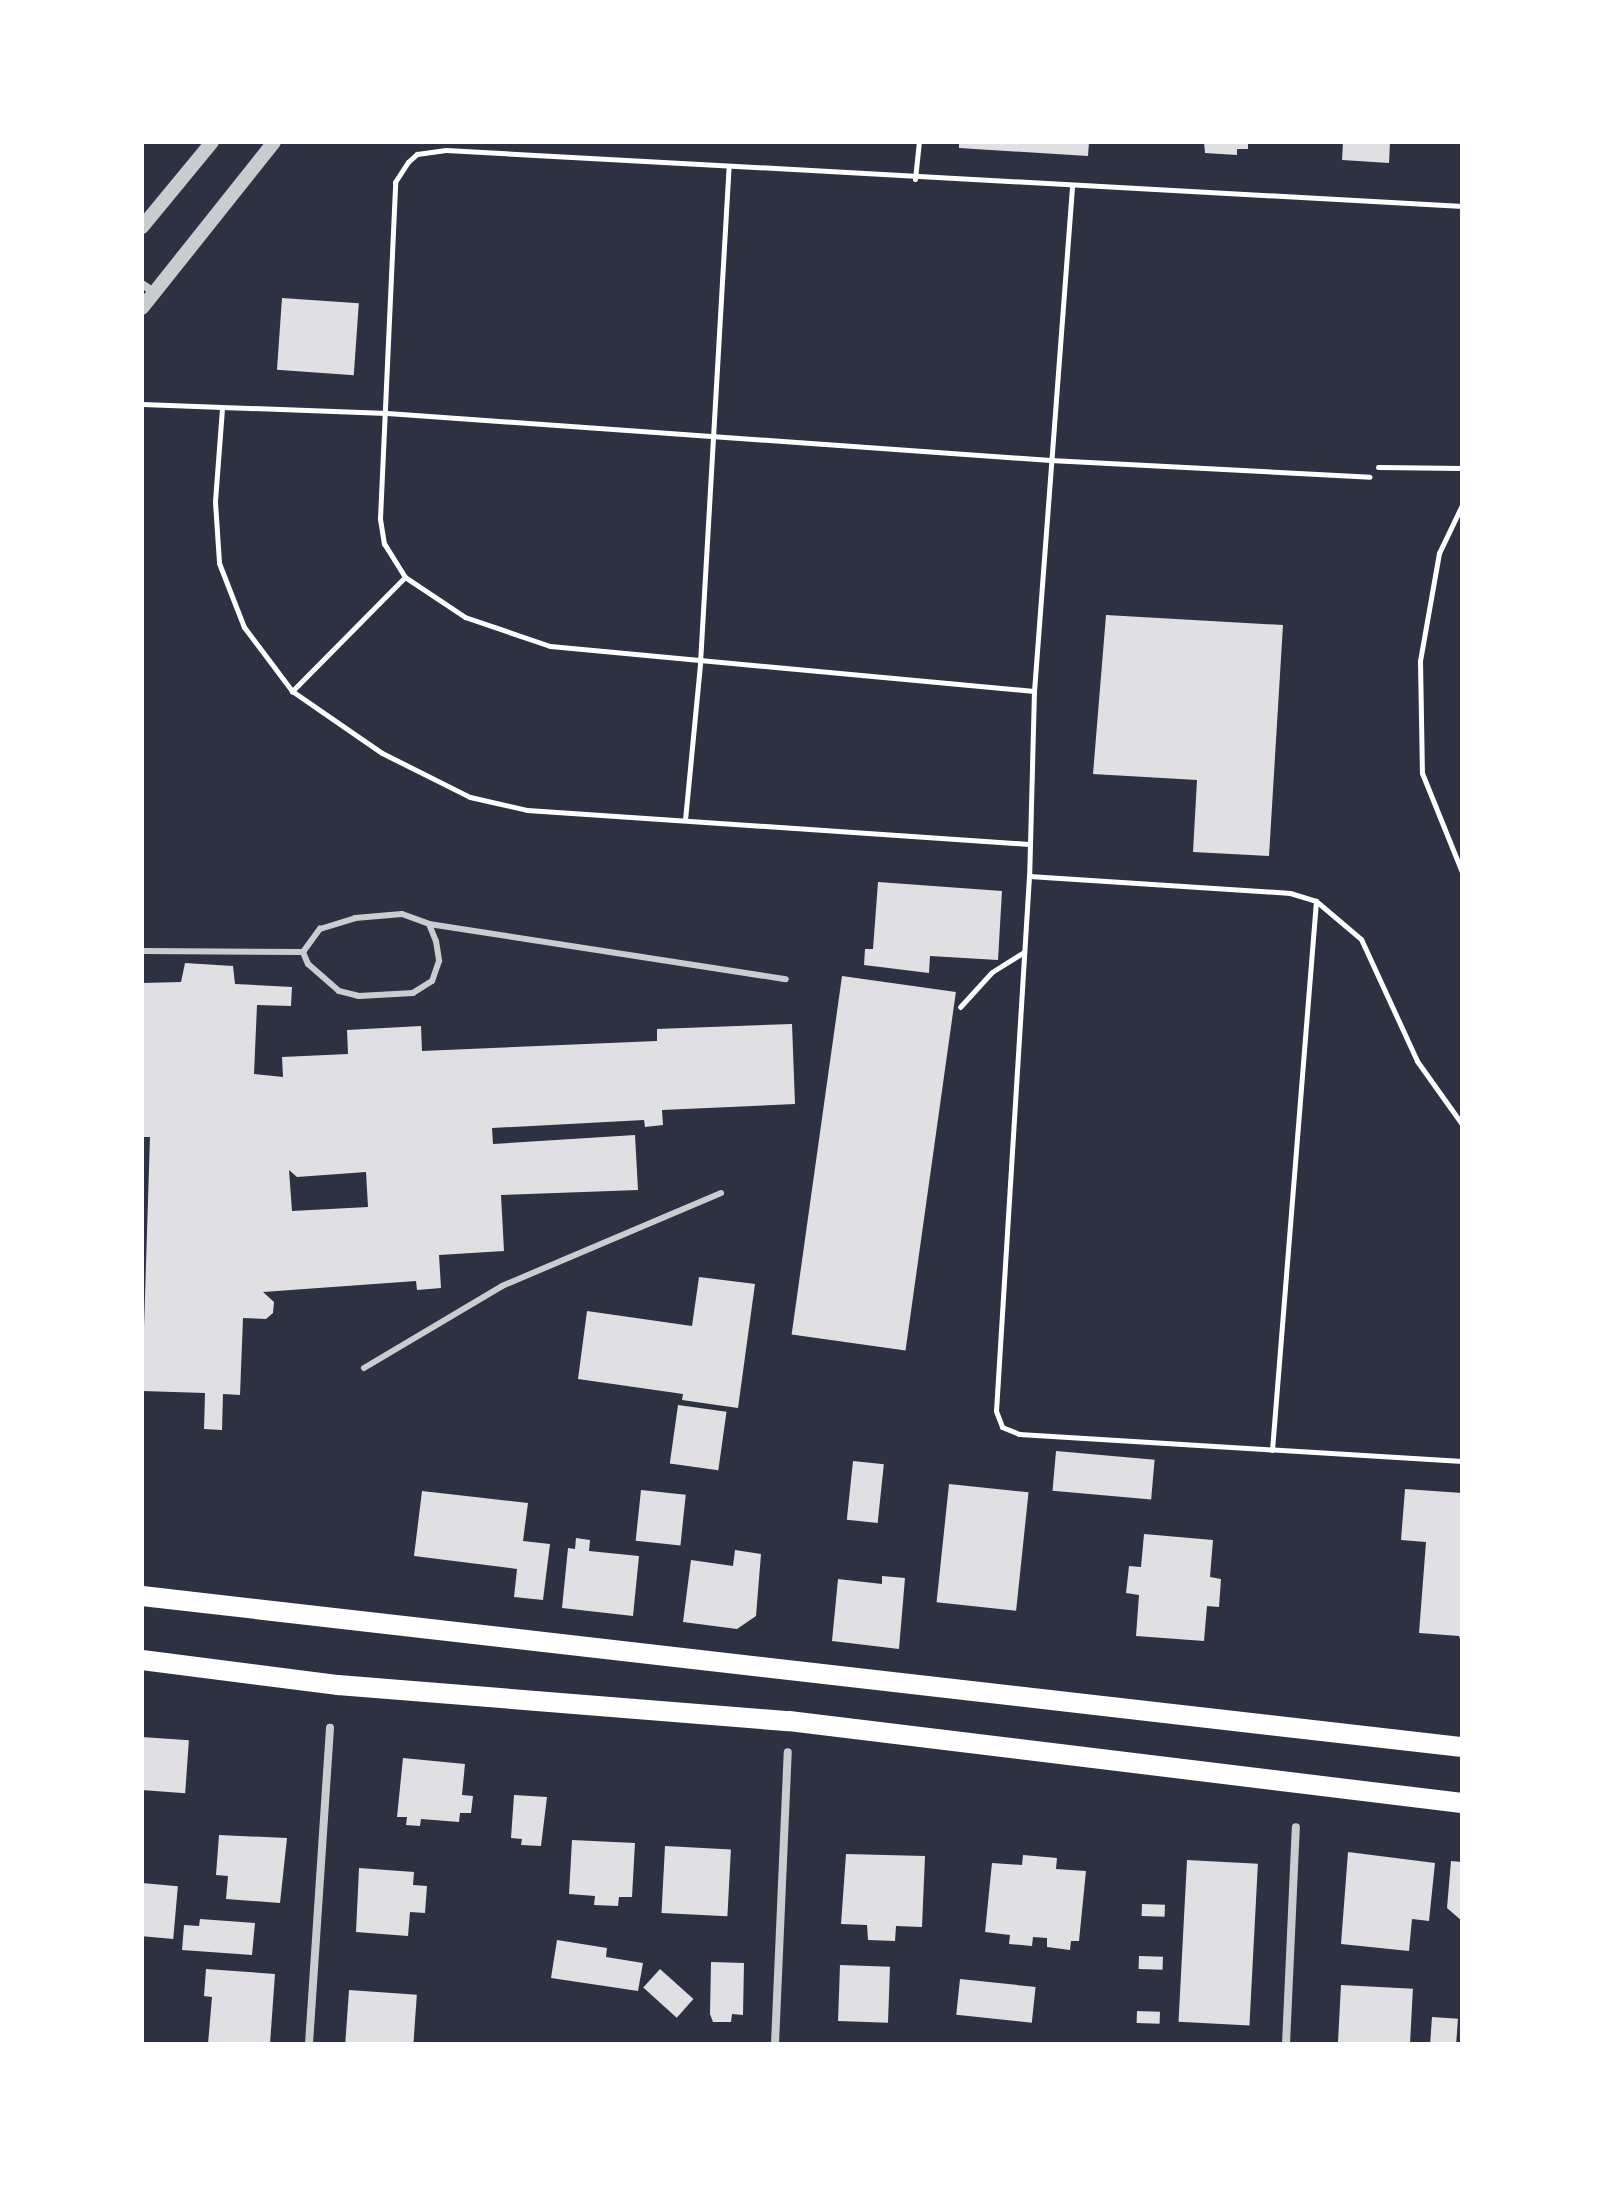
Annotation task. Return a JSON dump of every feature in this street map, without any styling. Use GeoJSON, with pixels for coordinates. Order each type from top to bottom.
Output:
{"type":"FeatureCollection","features":[{"type":"Feature","properties":{"kind":"main road"},"geometry":{"type":"LineString","coordinates":[[142,1596],[1462,1747]]}},
{"type":"Feature","properties":{"kind":"main road"},"geometry":{"type":"LineString","coordinates":[[142,1660],[338,1685],[789,1721],[1462,1803]]}},
{"type":"Feature","properties":{"kind":"street"},"geometry":{"type":"LineString","coordinates":[[142,227],[212,142]]}},
{"type":"Feature","properties":{"kind":"street"},"geometry":{"type":"LineString","coordinates":[[142,308],[148,288],[274,142]]}},
{"type":"Feature","properties":{"kind":"street"},"geometry":{"type":"LineString","coordinates":[[309,2044],[330,1728]]}},
{"type":"Feature","properties":{"kind":"street"},"geometry":{"type":"LineString","coordinates":[[775,2044],[788,1752]]}},
{"type":"Feature","properties":{"kind":"street"},"geometry":{"type":"LineString","coordinates":[[1286,2044],[1296,1827]]}},
{"type":"Feature","properties":{"kind":"lane"},"geometry":{"type":"LineString","coordinates":[[303,952],[308,938],[320,929],[355,918],[402,914],[429,924],[786,979]]}},
{"type":"Feature","properties":{"kind":"lane"},"geometry":{"type":"LineString","coordinates":[[303,952],[321,979],[339,991],[359,996],[413,993],[432,981],[439,961],[429,924]]}},
{"type":"Feature","properties":{"kind":"lane"},"geometry":{"type":"LineString","coordinates":[[142,951],[303,952]]}},
{"type":"Feature","properties":{"kind":"lane"},"geometry":{"type":"LineString","coordinates":[[364,1368],[502,1286],[721,1193]]}},
{"type":"Feature","properties":{"kind":"path"},"geometry":{"type":"LineString","coordinates":[[915,179],[919,142]]}},
{"type":"Feature","properties":{"kind":"path"},"geometry":{"type":"LineString","coordinates":[[1034,691],[606,655],[520,638],[465,617],[405,577],[384,544],[380,518],[395,182],[417,154],[446,150],[915,179],[1462,206]]}},
{"type":"Feature","properties":{"kind":"path"},"geometry":{"type":"LineString","coordinates":[[685,820],[700,663],[729,167]]}},
{"type":"Feature","properties":{"kind":"path"},"geometry":{"type":"LineString","coordinates":[[1072,187],[1034,691],[1029,876],[996,1411],[1002,1427],[1019,1434],[1462,1461]]}},
{"type":"Feature","properties":{"kind":"path"},"geometry":{"type":"LineString","coordinates":[[142,404],[387,413],[1050,460],[1370,477]]}},
{"type":"Feature","properties":{"kind":"path"},"geometry":{"type":"LineString","coordinates":[[222,408],[215,502],[219,563],[244,627],[292,691],[382,753],[470,797],[527,810],[1029,844]]}},
{"type":"Feature","properties":{"kind":"path"},"geometry":{"type":"LineString","coordinates":[[1378,467],[1462,468]]}},
{"type":"Feature","properties":{"kind":"path"},"geometry":{"type":"LineString","coordinates":[[1462,505],[1439,553],[1420,661],[1422,773],[1462,872]]}},
{"type":"Feature","properties":{"kind":"path"},"geometry":{"type":"LineString","coordinates":[[292,691],[405,577]]}},
{"type":"Feature","properties":{"kind":"path"},"geometry":{"type":"LineString","coordinates":[[1029,876],[1290,893],[1316,901],[1361,939],[1417,1061],[1462,1124]]}},
{"type":"Feature","properties":{"kind":"path"},"geometry":{"type":"LineString","coordinates":[[1272,1450],[1316,901]]}},
{"type":"Feature","properties":{"kind":"path"},"geometry":{"type":"LineString","coordinates":[[960,1007],[992,972],[1024,951]]}},
{"type":"Feature","properties":{"kind":"building"},"geometry":{"type":"Polygon","coordinates":[[[959,142],[1089,142],[1088,156],[959,148],[959,142]]]}},
{"type":"Feature","properties":{"kind":"building"},"geometry":{"type":"Polygon","coordinates":[[[1204,142],[1248,142],[1248,149],[1237,149],[1237,155],[1205,153],[1204,142]]]}},
{"type":"Feature","properties":{"kind":"building"},"geometry":{"type":"Polygon","coordinates":[[[1343,142],[1390,142],[1389,163],[1342,160],[1343,142]]]}},
{"type":"Feature","properties":{"kind":"building"},"geometry":{"type":"Polygon","coordinates":[[[282,298],[359,303],[354,375],[277,370],[282,298]]]}},
{"type":"Feature","properties":{"kind":"building"},"geometry":{"type":"Polygon","coordinates":[[[1106,615],[1283,625],[1269,856],[1193,852],[1197,780],[1093,774],[1106,615]]]}},
{"type":"Feature","properties":{"kind":"building"},"geometry":{"type":"Polygon","coordinates":[[[878,882],[1002,891],[998,960],[930,956],[929,973],[864,965],[865,949],[873,949],[878,882]]]}},
{"type":"Feature","properties":{"kind":"building"},"geometry":{"type":"Polygon","coordinates":[[[185,963],[233,966],[235,984],[292,987],[291,1006],[257,1005],[254,1074],[283,1077],[282,1057],[348,1054],[347,1030],[421,1026],[422,1051],[657,1041],[657,1029],[792,1024],[795,1104],[662,1110],[663,1125],[645,1127],[644,1120],[492,1128],[493,1144],[635,1135],[638,1190],[501,1195],[504,1251],[439,1255],[441,1288],[417,1290],[416,1281],[263,1292],[274,1302],[273,1313],[266,1319],[243,1318],[240,1395],[223,1394],[222,1430],[204,1429],[205,1393],[142,1391],[150,1137],[142,1137],[142,983],[181,982],[185,963]],[[289,1170],[292,1211],[368,1207],[366,1172],[297,1177],[289,1170]]]}},
{"type":"Feature","properties":{"kind":"building"},"geometry":{"type":"Polygon","coordinates":[[[842,976],[956,992],[906,1350],[792,1334],[842,976]]]}},
{"type":"Feature","properties":{"kind":"building"},"geometry":{"type":"Polygon","coordinates":[[[699,1277],[755,1284],[738,1408],[682,1400],[683,1394],[578,1379],[587,1311],[692,1326],[699,1277]]]}},
{"type":"Feature","properties":{"kind":"building"},"geometry":{"type":"Polygon","coordinates":[[[678,1405],[727,1412],[718,1470],[670,1463],[678,1405]]]}},
{"type":"Feature","properties":{"kind":"building"},"geometry":{"type":"Polygon","coordinates":[[[1056,1451],[1155,1460],[1151,1499],[1053,1491],[1056,1451]]]}},
{"type":"Feature","properties":{"kind":"building"},"geometry":{"type":"Polygon","coordinates":[[[853,1461],[884,1464],[878,1523],[847,1520],[853,1461]]]}},
{"type":"Feature","properties":{"kind":"building"},"geometry":{"type":"Polygon","coordinates":[[[949,1484],[1029,1492],[1016,1611],[937,1602],[949,1484]]]}},
{"type":"Feature","properties":{"kind":"building"},"geometry":{"type":"Polygon","coordinates":[[[1405,1489],[1462,1493],[1462,1646],[1459,1636],[1419,1633],[1426,1542],[1401,1540],[1405,1489]]]}},
{"type":"Feature","properties":{"kind":"building"},"geometry":{"type":"Polygon","coordinates":[[[641,1490],[686,1495],[680,1545],[636,1541],[641,1490]]]}},
{"type":"Feature","properties":{"kind":"building"},"geometry":{"type":"Polygon","coordinates":[[[422,1491],[528,1503],[523,1541],[550,1544],[543,1600],[514,1597],[517,1569],[414,1556],[422,1491]]]}},
{"type":"Feature","properties":{"kind":"building"},"geometry":{"type":"Polygon","coordinates":[[[1144,1534],[1213,1540],[1210,1577],[1221,1579],[1219,1607],[1207,1606],[1204,1641],[1136,1636],[1139,1595],[1126,1593],[1129,1566],[1141,1567],[1144,1534]]]}},
{"type":"Feature","properties":{"kind":"building"},"geometry":{"type":"Polygon","coordinates":[[[576,1538],[590,1540],[589,1551],[639,1556],[633,1616],[562,1608],[568,1548],[575,1549],[576,1538]]]}},
{"type":"Feature","properties":{"kind":"building"},"geometry":{"type":"Polygon","coordinates":[[[735,1550],[761,1554],[756,1616],[737,1629],[683,1622],[691,1560],[733,1566],[735,1550]]]}},
{"type":"Feature","properties":{"kind":"building"},"geometry":{"type":"Polygon","coordinates":[[[882,1576],[905,1578],[899,1649],[832,1641],[838,1579],[882,1584],[882,1576]]]}},
{"type":"Feature","properties":{"kind":"building"},"geometry":{"type":"Polygon","coordinates":[[[142,1737],[189,1740],[185,1793],[142,1790],[142,1737]]]}},
{"type":"Feature","properties":{"kind":"building"},"geometry":{"type":"Polygon","coordinates":[[[403,1758],[465,1764],[462,1795],[473,1796],[471,1813],[460,1813],[459,1822],[421,1819],[420,1826],[406,1825],[407,1817],[397,1817],[403,1758]]]}},
{"type":"Feature","properties":{"kind":"building"},"geometry":{"type":"Polygon","coordinates":[[[514,1795],[547,1797],[541,1846],[521,1845],[522,1839],[511,1838],[514,1795]]]}},
{"type":"Feature","properties":{"kind":"building"},"geometry":{"type":"Polygon","coordinates":[[[219,1835],[287,1838],[280,1903],[226,1899],[228,1876],[216,1875],[219,1835]]]}},
{"type":"Feature","properties":{"kind":"building"},"geometry":{"type":"Polygon","coordinates":[[[572,1840],[635,1843],[632,1897],[619,1897],[618,1906],[594,1905],[595,1896],[569,1894],[572,1840]]]}},
{"type":"Feature","properties":{"kind":"building"},"geometry":{"type":"Polygon","coordinates":[[[665,1846],[731,1849],[727,1916],[661,1913],[665,1846]]]}},
{"type":"Feature","properties":{"kind":"building"},"geometry":{"type":"Polygon","coordinates":[[[1348,1852],[1435,1863],[1429,1921],[1412,1919],[1409,1951],[1341,1944],[1348,1852]]]}},
{"type":"Feature","properties":{"kind":"building"},"geometry":{"type":"Polygon","coordinates":[[[846,1854],[925,1856],[922,1927],[896,1926],[895,1941],[868,1940],[867,1925],[841,1924],[846,1854]]]}},
{"type":"Feature","properties":{"kind":"building"},"geometry":{"type":"Polygon","coordinates":[[[1023,1855],[1057,1858],[1056,1869],[1086,1871],[1079,1941],[1071,1941],[1070,1950],[1047,1947],[1047,1938],[1033,1937],[1032,1946],[1009,1944],[1010,1935],[985,1932],[992,1863],[1022,1865],[1023,1855]]]}},
{"type":"Feature","properties":{"kind":"building"},"geometry":{"type":"Polygon","coordinates":[[[1187,1860],[1258,1864],[1249,2025],[1179,2022],[1187,1860]]]}},
{"type":"Feature","properties":{"kind":"building"},"geometry":{"type":"Polygon","coordinates":[[[1451,1861],[1462,1862],[1462,1921],[1447,1908],[1451,1861]]]}},
{"type":"Feature","properties":{"kind":"building"},"geometry":{"type":"Polygon","coordinates":[[[359,1868],[414,1872],[413,1885],[427,1886],[425,1913],[410,1912],[408,1936],[356,1932],[359,1868]]]}},
{"type":"Feature","properties":{"kind":"building"},"geometry":{"type":"Polygon","coordinates":[[[142,1883],[178,1886],[173,1939],[142,1936],[142,1883]]]}},
{"type":"Feature","properties":{"kind":"building"},"geometry":{"type":"Polygon","coordinates":[[[1142,1904],[1165,1905],[1165,1917],[1142,1916],[1142,1904]]]}},
{"type":"Feature","properties":{"kind":"building"},"geometry":{"type":"Polygon","coordinates":[[[200,1919],[255,1923],[252,1955],[182,1950],[184,1925],[199,1926],[200,1919]]]}},
{"type":"Feature","properties":{"kind":"building"},"geometry":{"type":"Polygon","coordinates":[[[557,1940],[607,1948],[606,1957],[643,1963],[638,1991],[551,1978],[557,1940]]]}},
{"type":"Feature","properties":{"kind":"building"},"geometry":{"type":"Polygon","coordinates":[[[1139,1956],[1163,1957],[1163,1970],[1139,1969],[1139,1956]]]}},
{"type":"Feature","properties":{"kind":"building"},"geometry":{"type":"Polygon","coordinates":[[[711,1962],[744,1963],[743,2015],[732,2014],[731,2022],[713,2022],[710,2014],[711,1962]]]}},
{"type":"Feature","properties":{"kind":"building"},"geometry":{"type":"Polygon","coordinates":[[[840,1965],[890,1967],[888,2023],[838,2021],[840,1965]]]}},
{"type":"Feature","properties":{"kind":"building"},"geometry":{"type":"Polygon","coordinates":[[[206,1969],[275,1974],[270,2044],[208,2044],[212,1997],[204,1996],[206,1969]]]}},
{"type":"Feature","properties":{"kind":"building"},"geometry":{"type":"Polygon","coordinates":[[[660,1969],[693,1999],[677,2018],[643,1988],[660,1969]]]}},
{"type":"Feature","properties":{"kind":"building"},"geometry":{"type":"Polygon","coordinates":[[[960,1979],[1036,1987],[1032,2023],[956,2015],[960,1979]]]}},
{"type":"Feature","properties":{"kind":"building"},"geometry":{"type":"Polygon","coordinates":[[[1341,1985],[1413,1989],[1410,2044],[1338,2044],[1341,1985]]]}},
{"type":"Feature","properties":{"kind":"building"},"geometry":{"type":"Polygon","coordinates":[[[349,1990],[417,1995],[413,2044],[345,2044],[349,1990]]]}},
{"type":"Feature","properties":{"kind":"building"},"geometry":{"type":"Polygon","coordinates":[[[1137,2011],[1160,2012],[1160,2024],[1137,2023],[1137,2011]]]}},
{"type":"Feature","properties":{"kind":"building"},"geometry":{"type":"Polygon","coordinates":[[[1432,2017],[1458,2019],[1456,2044],[1430,2044],[1432,2017]]]}}]}
